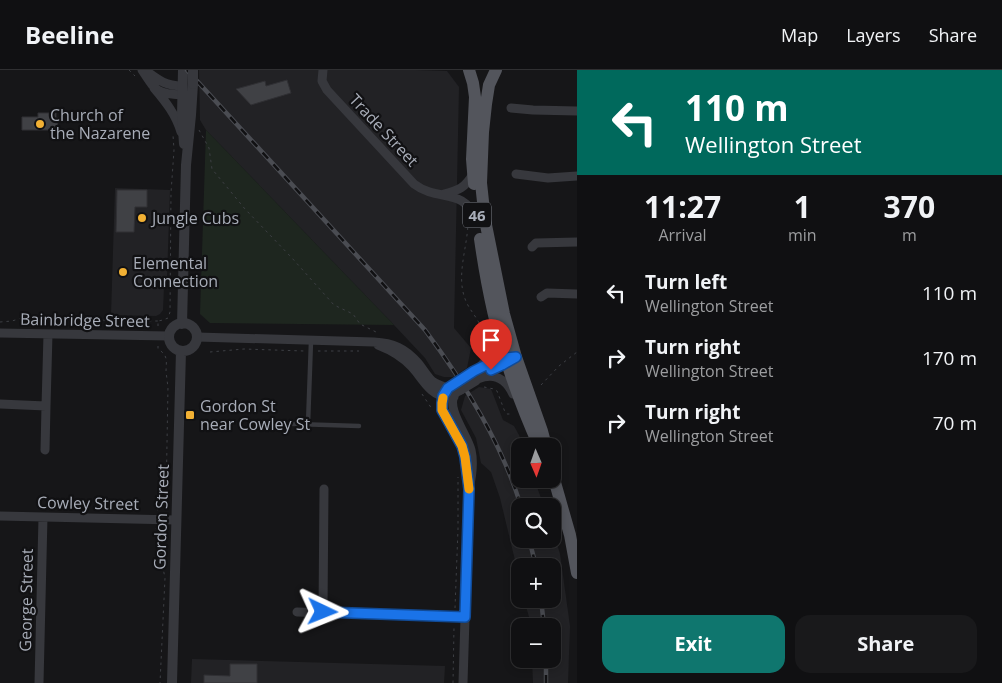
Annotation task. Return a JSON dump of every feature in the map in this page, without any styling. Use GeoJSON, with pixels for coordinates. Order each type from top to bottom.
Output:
{"type":"FeatureCollection","features":[{"type":"Feature","properties":{"kind":"main road","name":"46"},"geometry":{"type":"LineString","coordinates":[[469,70],[475,97],[472,219],[497,329],[544,438]]}},
{"type":"Feature","properties":{"kind":"main road","name":"46"},"geometry":{"type":"LineString","coordinates":[[474,70],[486,72],[494,70]]}},
{"type":"Feature","properties":{"kind":"main road","name":"46"},"geometry":{"type":"LineString","coordinates":[[494,70],[489,85],[485,111],[481,161],[482,193],[487,234],[504,314],[514,385],[535,438]]}},
{"type":"Feature","properties":{"kind":"main road"},"geometry":{"type":"LineString","coordinates":[[556,488],[570,534],[577,573]]}},
{"type":"Feature","properties":{"kind":"street"},"geometry":{"type":"LineString","coordinates":[[143,70],[175,116],[183,138]]}},
{"type":"Feature","properties":{"kind":"street"},"geometry":{"type":"LineString","coordinates":[[143,70],[169,85],[188,89]]}},
{"type":"Feature","properties":{"kind":"street"},"geometry":{"type":"LineString","coordinates":[[186,165],[183,138],[188,89],[193,70]]}},
{"type":"Feature","properties":{"kind":"street","name":"Trade Street"},"geometry":{"type":"LineString","coordinates":[[323,70],[322,81],[327,90],[408,177],[420,188],[430,193],[455,198],[465,203],[473,212],[472,219]]}},
{"type":"Feature","properties":{"kind":"street"},"geometry":{"type":"LineString","coordinates":[[182,324],[188,89],[183,72]]}},
{"type":"Feature","properties":{"kind":"street"},"geometry":{"type":"LineString","coordinates":[[154,88],[165,94],[188,89]]}},
{"type":"Feature","properties":{"kind":"street"},"geometry":{"type":"LineString","coordinates":[[511,108],[577,111]]}},
{"type":"Feature","properties":{"kind":"street"},"geometry":{"type":"LineString","coordinates":[[441,195],[462,188],[473,174]]}},
{"type":"Feature","properties":{"kind":"street"},"geometry":{"type":"LineString","coordinates":[[516,174],[548,178],[577,176]]}},
{"type":"Feature","properties":{"kind":"street"},"geometry":{"type":"LineString","coordinates":[[532,247],[536,243],[577,242]]}},
{"type":"Feature","properties":{"kind":"street"},"geometry":{"type":"LineString","coordinates":[[541,297],[547,293],[577,294]]}},
{"type":"Feature","properties":{"kind":"street"},"geometry":{"type":"LineString","coordinates":[[186,324],[192,327],[197,337],[194,346],[182,351],[171,345],[169,336],[175,326],[186,324]]}},
{"type":"Feature","properties":{"kind":"street"},"geometry":{"type":"LineString","coordinates":[[480,367],[491,353],[497,329]]}},
{"type":"Feature","properties":{"kind":"street","name":"Bainbridge Street"},"geometry":{"type":"LineString","coordinates":[[0,333],[169,336]]}},
{"type":"Feature","properties":{"kind":"street"},"geometry":{"type":"LineString","coordinates":[[45,450],[48,334]]}},
{"type":"Feature","properties":{"kind":"street"},"geometry":{"type":"LineString","coordinates":[[197,337],[364,341],[384,347],[397,355],[412,367],[428,387],[454,397]]}},
{"type":"Feature","properties":{"kind":"street","name":"Gordon Street"},"geometry":{"type":"LineString","coordinates":[[172,683],[182,351]]}},
{"type":"Feature","properties":{"kind":"street"},"geometry":{"type":"LineString","coordinates":[[469,489],[473,470],[471,448],[455,415],[454,397],[459,386],[470,373],[480,367],[509,359]]}},
{"type":"Feature","properties":{"kind":"street"},"geometry":{"type":"LineString","coordinates":[[445,392],[459,386],[477,382],[491,370],[509,359]]}},
{"type":"Feature","properties":{"kind":"street"},"geometry":{"type":"LineString","coordinates":[[477,382],[481,378],[493,377],[503,380],[508,385],[534,438]]}},
{"type":"Feature","properties":{"kind":"street"},"geometry":{"type":"LineString","coordinates":[[445,392],[442,410],[462,446],[469,489],[463,683]]}},
{"type":"Feature","properties":{"kind":"street"},"geometry":{"type":"LineString","coordinates":[[0,404],[46,406]]}},
{"type":"Feature","properties":{"kind":"street"},"geometry":{"type":"LineString","coordinates":[[323,612],[324,489]]}},
{"type":"Feature","properties":{"kind":"street","name":"Cowley Street"},"geometry":{"type":"LineString","coordinates":[[0,516],[176,520]]}},
{"type":"Feature","properties":{"kind":"street","name":"George Street"},"geometry":{"type":"LineString","coordinates":[[39,683],[43,517]]}},
{"type":"Feature","properties":{"kind":"street"},"geometry":{"type":"LineString","coordinates":[[297,612],[465,617]]}},
{"type":"Feature","properties":{"kind":"lane"},"geometry":{"type":"LineString","coordinates":[[308,424],[311,341]]}},
{"type":"Feature","properties":{"kind":"lane"},"geometry":{"type":"LineString","coordinates":[[264,423],[359,426]]}},
{"type":"Feature","properties":{"kind":"path"},"geometry":{"type":"LineString","coordinates":[[129,70],[139,80]]}},
{"type":"Feature","properties":{"kind":"path"},"geometry":{"type":"LineString","coordinates":[[198,127],[209,148],[212,169],[245,210],[334,305],[353,314],[360,324],[382,334]]}},
{"type":"Feature","properties":{"kind":"path"},"geometry":{"type":"LineString","coordinates":[[0,322],[25,317],[124,321],[158,321],[168,318],[170,312],[174,150],[172,133]]}},
{"type":"Feature","properties":{"kind":"path"},"geometry":{"type":"LineString","coordinates":[[472,219],[468,226],[463,259],[462,289],[467,305],[482,329],[478,355]]}},
{"type":"Feature","properties":{"kind":"path"},"geometry":{"type":"LineString","coordinates":[[158,321],[158,329]]}},
{"type":"Feature","properties":{"kind":"path"},"geometry":{"type":"LineString","coordinates":[[155,511],[162,507],[166,501],[168,426],[167,359],[158,350],[158,344]]}},
{"type":"Feature","properties":{"kind":"path"},"geometry":{"type":"LineString","coordinates":[[210,352],[244,349],[362,351]]}},
{"type":"Feature","properties":{"kind":"path"},"geometry":{"type":"LineString","coordinates":[[541,385],[559,366],[577,352]]}},
{"type":"Feature","properties":{"kind":"path"},"geometry":{"type":"LineString","coordinates":[[477,382],[494,389],[505,412],[510,414]]}},
{"type":"Feature","properties":{"kind":"path"},"geometry":{"type":"LineString","coordinates":[[418,388],[432,409]]}},
{"type":"Feature","properties":{"kind":"path"},"geometry":{"type":"LineString","coordinates":[[453,683],[458,470]]}},
{"type":"Feature","properties":{"kind":"path"},"geometry":{"type":"LineString","coordinates":[[155,525],[161,536],[161,558],[165,578],[160,683]]}},
{"type":"Feature","properties":{"kind":"shaded area"},"geometry":{"type":"Polygon","coordinates":[[[199,70],[447,71],[459,87],[454,328],[471,348],[467,368],[453,377],[435,374],[425,358],[206,130],[200,120],[199,70]]]}},
{"type":"Feature","properties":{"kind":"shaded area"},"geometry":{"type":"Polygon","coordinates":[[[206,130],[394,325],[210,323],[200,314],[206,130]]]}},
{"type":"Feature","properties":{"kind":"shaded area"},"geometry":{"type":"Polygon","coordinates":[[[115,188],[170,190],[167,278],[164,287],[163,310],[156,316],[111,315],[115,188]]]}},
{"type":"Feature","properties":{"kind":"shaded area"},"geometry":{"type":"Polygon","coordinates":[[[479,387],[491,389],[503,420],[514,426],[520,438],[511,438],[511,488],[537,488],[541,498],[511,498],[511,544],[500,498],[491,472],[481,463],[476,438],[461,410],[465,396],[479,387]]]}},
{"type":"Feature","properties":{"kind":"shaded area"},"geometry":{"type":"Polygon","coordinates":[[[512,548],[558,548],[561,558],[514,558],[512,548]]]}},
{"type":"Feature","properties":{"kind":"shaded area"},"geometry":{"type":"Polygon","coordinates":[[[561,561],[570,626],[568,683],[533,683],[532,668],[561,668],[561,618],[529,617],[526,608],[561,608],[561,561]]]}},
{"type":"Feature","properties":{"kind":"shaded area"},"geometry":{"type":"Polygon","coordinates":[[[192,659],[445,666],[444,683],[191,683],[192,659]]]}},
{"type":"Feature","properties":{"kind":"building"},"geometry":{"type":"Polygon","coordinates":[[[287,80],[291,93],[251,105],[236,89],[265,81],[266,86],[287,80]]]}},
{"type":"Feature","properties":{"kind":"building","name":"Church of the Nazarene"},"geometry":{"type":"Polygon","coordinates":[[[38,113],[56,113],[56,118],[58,118],[57,130],[22,130],[22,117],[38,117],[38,113]]]}},
{"type":"Feature","properties":{"kind":"building"},"geometry":{"type":"Polygon","coordinates":[[[117,190],[147,190],[147,207],[135,207],[134,232],[116,232],[117,190]]]}},
{"type":"Feature","properties":{"kind":"building"},"geometry":{"type":"Polygon","coordinates":[[[230,664],[257,664],[257,683],[204,683],[204,675],[230,676],[230,664]]]}},
{"type":"Feature","properties":{"kind":"railway"},"geometry":{"type":"LineString","coordinates":[[187,70],[425,330],[481,414],[503,459],[518,498]]}},
{"type":"Feature","properties":{"kind":"railway"},"geometry":{"type":"LineString","coordinates":[[531,548],[534,558]]}},
{"type":"Feature","properties":{"kind":"railway"},"geometry":{"type":"LineString","coordinates":[[542,608],[543,618]]}},
{"type":"Feature","properties":{"kind":"railway"},"geometry":{"type":"LineString","coordinates":[[546,668],[546,683]]}},
{"type":"Feature","properties":{"kind":"slow traffic"},"geometry":{"type":"LineString","coordinates":[[443,398],[442,410],[462,446],[469,489]]}},
{"type":"Feature","properties":{"kind":"place","name":"Church of the Nazarene"},"geometry":{"type":"Point","coordinates":[40,124]}},
{"type":"Feature","properties":{"kind":"place","name":"Jungle Cubs"},"geometry":{"type":"Point","coordinates":[142,218]}},
{"type":"Feature","properties":{"kind":"place","name":"Elemental Connection"},"geometry":{"type":"Point","coordinates":[123,272]}},
{"type":"Feature","properties":{"kind":"place","name":"Gordon St near Cowley St"},"geometry":{"type":"Point","coordinates":[190,415]}},
{"type":"Feature","properties":{"kind":"route"},"geometry":{"type":"LineString","coordinates":[[323,612],[465,617],[469,489],[462,446],[442,410],[442,403],[443,396],[448,388],[480,367],[505,358],[516,357],[491,370]]}}]}
